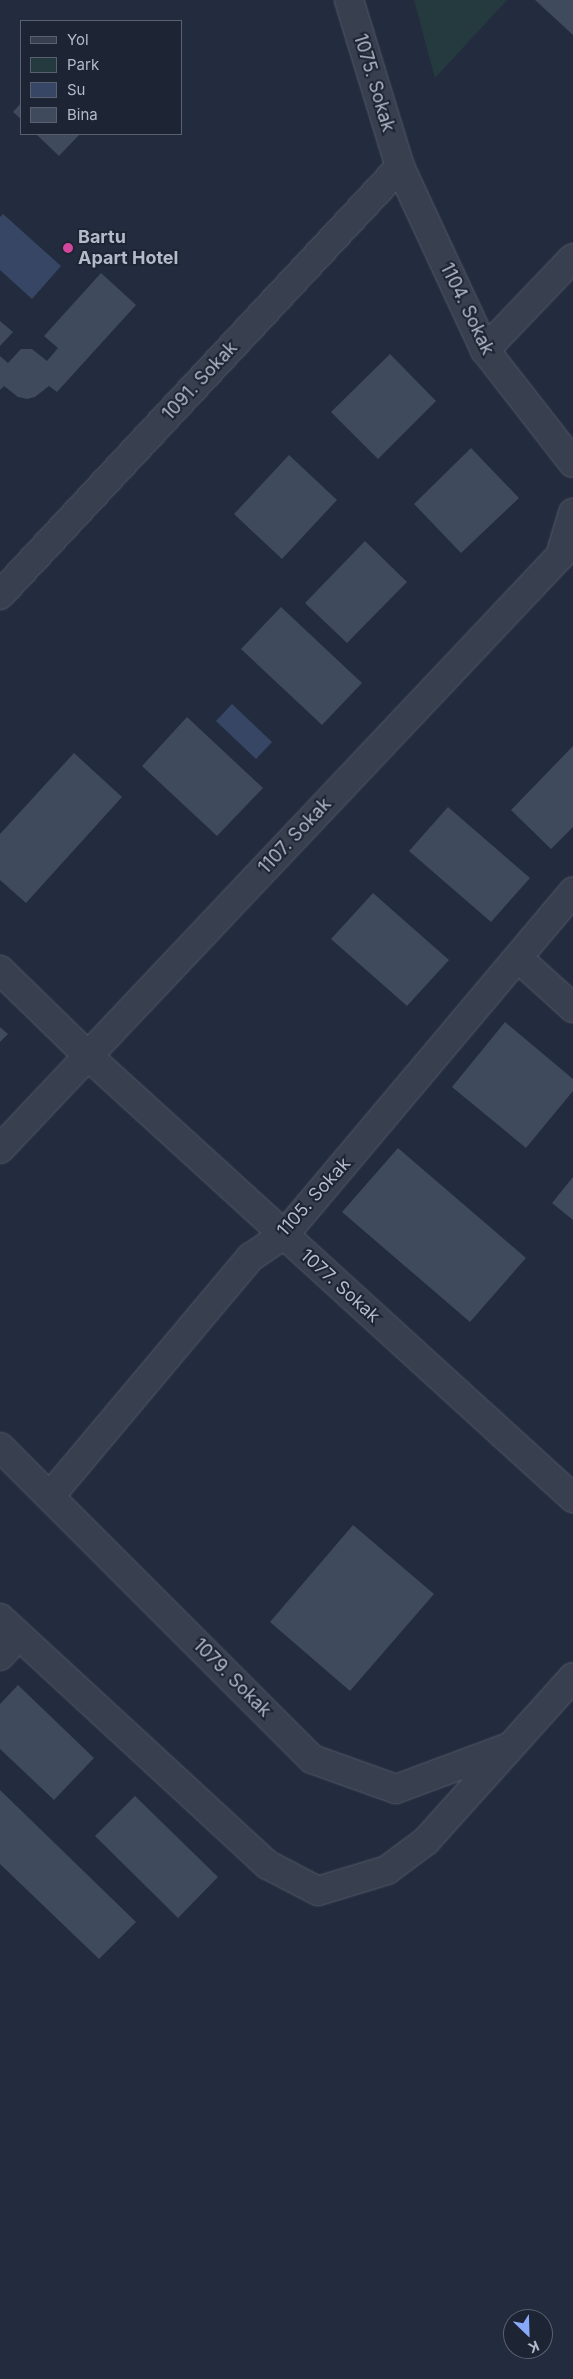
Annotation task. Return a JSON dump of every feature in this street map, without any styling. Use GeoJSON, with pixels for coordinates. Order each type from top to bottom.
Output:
{"type":"FeatureCollection","features":[{"type":"Feature","properties":{"kind":"street","name":"1075. Sokak"},"geometry":{"type":"LineString","coordinates":[[349,0],[400,167]]}},
{"type":"Feature","properties":{"kind":"street","name":"1104. Sokak"},"geometry":{"type":"LineString","coordinates":[[400,167],[485,350],[573,463]]}},
{"type":"Feature","properties":{"kind":"street","name":"1091. Sokak"},"geometry":{"type":"LineString","coordinates":[[0,595],[400,167]]}},
{"type":"Feature","properties":{"kind":"street"},"geometry":{"type":"LineString","coordinates":[[485,350],[573,258]]}},
{"type":"Feature","properties":{"kind":"street","name":"1107. Sokak"},"geometry":{"type":"LineString","coordinates":[[0,1148],[560,556],[573,513]]}},
{"type":"Feature","properties":{"kind":"street","name":"1105. Sokak"},"geometry":{"type":"LineString","coordinates":[[50,1495],[251,1257],[284,1235],[519,959],[573,892]]}},
{"type":"Feature","properties":{"kind":"street"},"geometry":{"type":"LineString","coordinates":[[519,959],[573,1008]]}},
{"type":"Feature","properties":{"kind":"street","name":"1077. Sokak"},"geometry":{"type":"LineString","coordinates":[[0,970],[87,1055],[573,1498]]}},
{"type":"Feature","properties":{"kind":"street","name":"1079. Sokak"},"geometry":{"type":"LineString","coordinates":[[0,1447],[312,1759],[396,1790],[512,1746]]}},
{"type":"Feature","properties":{"kind":"street"},"geometry":{"type":"LineString","coordinates":[[0,1656],[9,1627],[268,1866],[318,1891],[387,1870],[426,1841],[573,1677]]}},
{"type":"Feature","properties":{"kind":"green space"},"geometry":{"type":"Polygon","coordinates":[[[414,0],[507,0],[435,78],[414,0]]]}},
{"type":"Feature","properties":{"kind":"water"},"geometry":{"type":"Polygon","coordinates":[[[3,214],[61,266],[32,299],[0,270],[0,217],[3,214]]]}},
{"type":"Feature","properties":{"kind":"water"},"geometry":{"type":"Polygon","coordinates":[[[232,704],[272,742],[256,759],[216,721],[232,704]]]}},
{"type":"Feature","properties":{"kind":"building"},"geometry":{"type":"Polygon","coordinates":[[[535,0],[573,0],[573,35],[535,0]]]}},
{"type":"Feature","properties":{"kind":"building"},"geometry":{"type":"Polygon","coordinates":[[[20,104],[20,118],[13,112],[20,104]]]}},
{"type":"Feature","properties":{"kind":"building"},"geometry":{"type":"Polygon","coordinates":[[[37,135],[79,135],[59,156],[37,135]]]}},
{"type":"Feature","properties":{"kind":"building"},"geometry":{"type":"Polygon","coordinates":[[[101,273],[136,305],[57,392],[49,386],[35,397],[27,399],[18,397],[4,386],[0,390],[0,356],[8,363],[21,349],[32,349],[47,361],[58,348],[44,336],[101,273]]]}},
{"type":"Feature","properties":{"kind":"building"},"geometry":{"type":"Polygon","coordinates":[[[0,321],[13,332],[0,346],[0,321]]]}},
{"type":"Feature","properties":{"kind":"building"},"geometry":{"type":"Polygon","coordinates":[[[390,354],[436,401],[378,459],[331,412],[390,354]]]}},
{"type":"Feature","properties":{"kind":"building"},"geometry":{"type":"Polygon","coordinates":[[[471,448],[519,498],[461,553],[414,504],[471,448]]]}},
{"type":"Feature","properties":{"kind":"building"},"geometry":{"type":"Polygon","coordinates":[[[289,455],[337,500],[282,559],[234,514],[289,455]]]}},
{"type":"Feature","properties":{"kind":"building"},"geometry":{"type":"Polygon","coordinates":[[[365,541],[407,582],[347,643],[305,603],[365,541]]]}},
{"type":"Feature","properties":{"kind":"building"},"geometry":{"type":"Polygon","coordinates":[[[281,607],[362,683],[322,725],[241,649],[281,607]]]}},
{"type":"Feature","properties":{"kind":"building"},"geometry":{"type":"Polygon","coordinates":[[[187,717],[263,788],[217,836],[142,766],[187,717]]]}},
{"type":"Feature","properties":{"kind":"building"},"geometry":{"type":"Polygon","coordinates":[[[573,746],[573,827],[551,849],[511,810],[573,746]]]}},
{"type":"Feature","properties":{"kind":"building"},"geometry":{"type":"Polygon","coordinates":[[[74,753],[122,797],[26,903],[0,880],[0,834],[74,753]]]}},
{"type":"Feature","properties":{"kind":"building"},"geometry":{"type":"Polygon","coordinates":[[[448,807],[530,878],[491,922],[409,851],[448,807]]]}},
{"type":"Feature","properties":{"kind":"building"},"geometry":{"type":"Polygon","coordinates":[[[373,893],[449,960],[407,1006],[331,939],[373,893]]]}},
{"type":"Feature","properties":{"kind":"building"},"geometry":{"type":"Polygon","coordinates":[[[505,1022],[573,1079],[573,1091],[526,1148],[452,1087],[505,1022]]]}},
{"type":"Feature","properties":{"kind":"building"},"geometry":{"type":"Polygon","coordinates":[[[0,1027],[8,1034],[0,1042],[0,1027]]]}},
{"type":"Feature","properties":{"kind":"building"},"geometry":{"type":"Polygon","coordinates":[[[398,1148],[526,1258],[470,1322],[342,1212],[398,1148]]]}},
{"type":"Feature","properties":{"kind":"building"},"geometry":{"type":"Polygon","coordinates":[[[573,1177],[573,1220],[552,1203],[573,1177]]]}},
{"type":"Feature","properties":{"kind":"building"},"geometry":{"type":"Polygon","coordinates":[[[353,1525],[434,1594],[350,1691],[270,1622],[353,1525]]]}},
{"type":"Feature","properties":{"kind":"building"},"geometry":{"type":"Polygon","coordinates":[[[18,1685],[94,1758],[54,1800],[0,1749],[0,1704],[18,1685]]]}},
{"type":"Feature","properties":{"kind":"building"},"geometry":{"type":"Polygon","coordinates":[[[0,1790],[136,1922],[99,1959],[0,1864],[0,1790]]]}},
{"type":"Feature","properties":{"kind":"building"},"geometry":{"type":"Polygon","coordinates":[[[135,1796],[218,1877],[178,1918],[95,1836],[135,1796]]]}},
{"type":"Feature","properties":{"kind":"place","name":"Bartu Apart Hotel"},"geometry":{"type":"Point","coordinates":[68,248]}}]}
